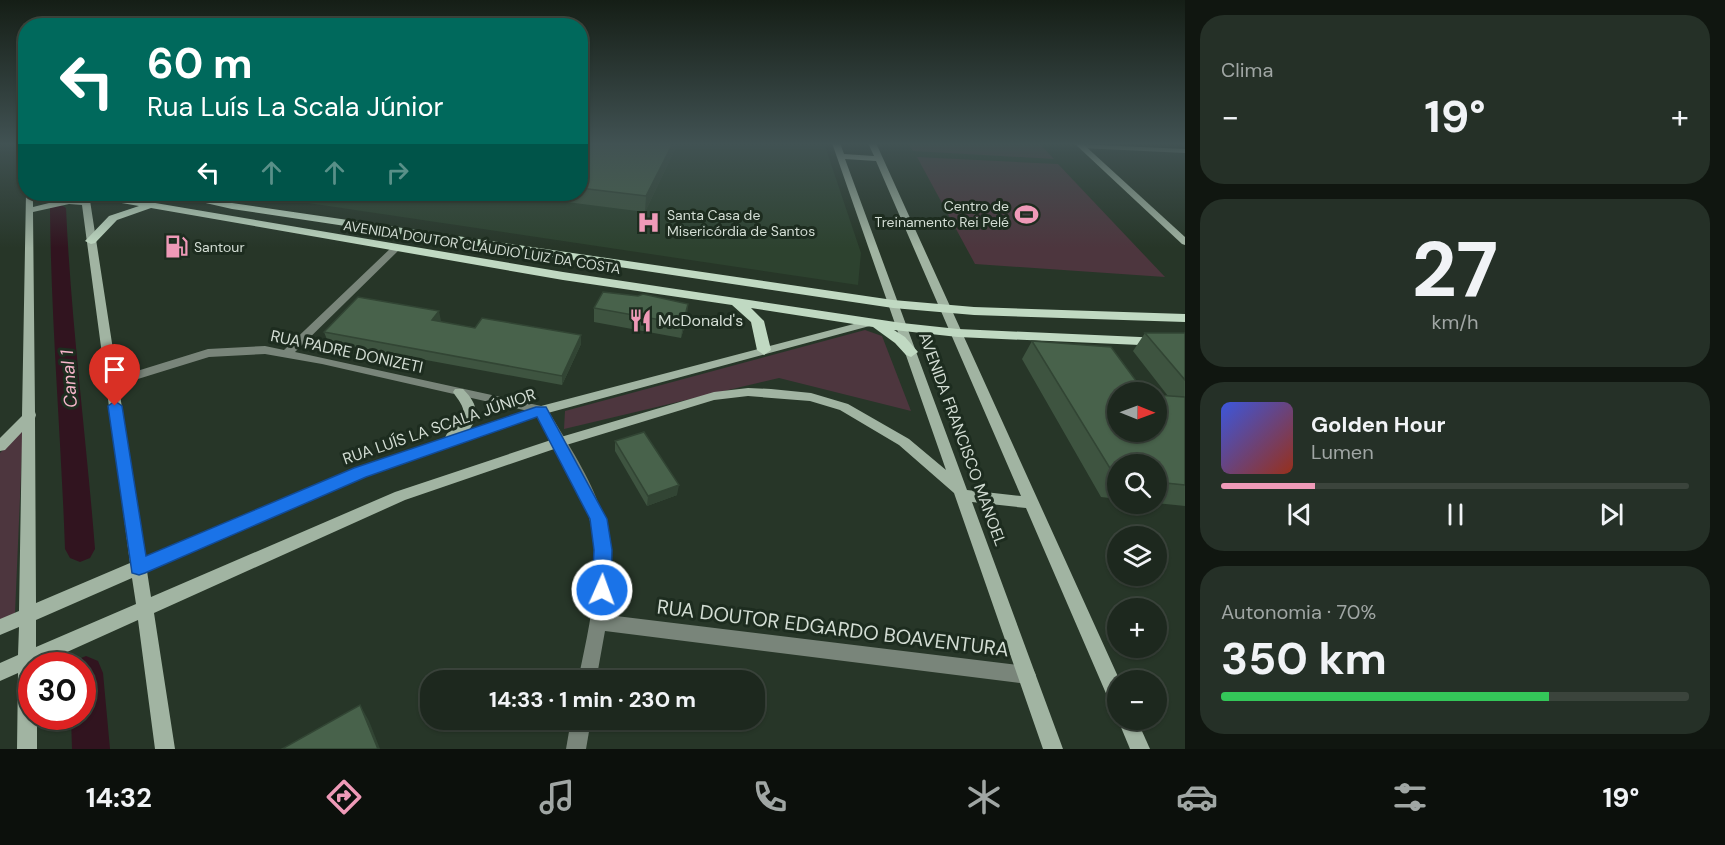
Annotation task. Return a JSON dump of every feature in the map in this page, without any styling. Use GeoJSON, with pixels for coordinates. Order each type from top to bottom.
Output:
{"type":"FeatureCollection","features":[{"type":"Feature","properties":{"kind":"main road","name":"AVENIDA DOUTOR CLÁUDIO LUIZ DA COSTA"},"geometry":{"type":"LineString","coordinates":[[116,201],[735,302],[873,322],[900,322]]}},
{"type":"Feature","properties":{"kind":"main road","name":"AVENIDA DOUTOR CLÁUDIO LUIZ DA COSTA"},"geometry":{"type":"LineString","coordinates":[[207,201],[893,304],[947,310]]}},
{"type":"Feature","properties":{"kind":"main road"},"geometry":{"type":"LineString","coordinates":[[91,242],[113,218],[153,206]]}},
{"type":"Feature","properties":{"kind":"main road"},"geometry":{"type":"LineString","coordinates":[[735,302],[757,321],[764,350]]}},
{"type":"Feature","properties":{"kind":"main road"},"geometry":{"type":"LineString","coordinates":[[900,322],[947,310],[1185,318]]}},
{"type":"Feature","properties":{"kind":"main road"},"geometry":{"type":"LineString","coordinates":[[873,322],[900,340],[911,352]]}},
{"type":"Feature","properties":{"kind":"main road"},"geometry":{"type":"LineString","coordinates":[[900,322],[958,333],[1185,343]]}},
{"type":"Feature","properties":{"kind":"street","name":"AVENIDA FRANCISCO MANOEL"},"geometry":{"type":"LineString","coordinates":[[851,178],[893,304],[1053,749]]}},
{"type":"Feature","properties":{"kind":"street","name":"AVENIDA FRANCISCO MANOEL"},"geometry":{"type":"LineString","coordinates":[[886,178],[958,333],[1026,503],[1107,675]]}},
{"type":"Feature","properties":{"kind":"street"},"geometry":{"type":"LineString","coordinates":[[1115,178],[1185,242]]}},
{"type":"Feature","properties":{"kind":"street"},"geometry":{"type":"LineString","coordinates":[[28,652],[29,201]]}},
{"type":"Feature","properties":{"kind":"street"},"geometry":{"type":"LineString","coordinates":[[29,210],[69,201]]}},
{"type":"Feature","properties":{"kind":"street"},"geometry":{"type":"LineString","coordinates":[[86,201],[165,749]]}},
{"type":"Feature","properties":{"kind":"street"},"geometry":{"type":"LineString","coordinates":[[287,353],[396,248]]}},
{"type":"Feature","properties":{"kind":"street","name":"RUA LUÍS LA SCALA JÚNIOR"},"geometry":{"type":"LineString","coordinates":[[0,627],[29,612],[360,472],[541,410],[873,322]]}},
{"type":"Feature","properties":{"kind":"street","name":"RUA PADRE DONIZETI"},"geometry":{"type":"LineString","coordinates":[[112,383],[208,353],[247,350],[287,353],[541,410]]}},
{"type":"Feature","properties":{"kind":"street"},"geometry":{"type":"LineString","coordinates":[[435,447],[456,434],[470,418],[472,406],[459,392]]}},
{"type":"Feature","properties":{"kind":"street"},"geometry":{"type":"LineString","coordinates":[[42,652],[400,496],[559,442],[714,396],[748,392],[811,397],[844,407],[904,442],[961,493],[1026,503]]}},
{"type":"Feature","properties":{"kind":"street"},"geometry":{"type":"LineString","coordinates":[[541,410],[592,504],[601,533],[602,590],[589,670]]}},
{"type":"Feature","properties":{"kind":"street"},"geometry":{"type":"LineString","coordinates":[[0,446],[30,415]]}},
{"type":"Feature","properties":{"kind":"street","name":"RUA DOUTOR EDGARDO BOAVENTURA"},"geometry":{"type":"LineString","coordinates":[[597,622],[1027,675]]}},
{"type":"Feature","properties":{"kind":"street"},"geometry":{"type":"LineString","coordinates":[[0,672],[18,663]]}},
{"type":"Feature","properties":{"kind":"street"},"geometry":{"type":"LineString","coordinates":[[27,730],[27,749]]}},
{"type":"Feature","properties":{"kind":"street"},"geometry":{"type":"LineString","coordinates":[[576,749],[579,730]]}},
{"type":"Feature","properties":{"kind":"street"},"geometry":{"type":"LineString","coordinates":[[1131,730],[1140,749]]}},
{"type":"Feature","properties":{"kind":"shaded area","name":"Santa Casa de Misericórdia de Santos"},"geometry":{"type":"Polygon","coordinates":[[[588,178],[836,178],[861,253],[858,285],[295,201],[588,201],[588,178]]]}},
{"type":"Feature","properties":{"kind":"shaded area","name":"Centro de Treinamento Rei Pelé"},"geometry":{"type":"Polygon","coordinates":[[[928,178],[1071,178],[1165,277],[975,264],[928,178]]]}},
{"type":"Feature","properties":{"kind":"shaded area"},"geometry":{"type":"Polygon","coordinates":[[[865,330],[882,336],[911,411],[779,378],[564,429],[565,411],[865,330]]]}},
{"type":"Feature","properties":{"kind":"shaded area"},"geometry":{"type":"Polygon","coordinates":[[[23,428],[15,613],[0,620],[0,453],[23,428]]]}},
{"type":"Feature","properties":{"kind":"building"},"geometry":{"type":"Polygon","coordinates":[[[588,178],[655,178],[646,196],[588,189],[588,178]]]}},
{"type":"Feature","properties":{"kind":"building"},"geometry":{"type":"Polygon","coordinates":[[[603,292],[638,296],[643,294],[688,304],[683,324],[594,308],[603,292]]]}},
{"type":"Feature","properties":{"kind":"building"},"geometry":{"type":"Polygon","coordinates":[[[358,297],[439,311],[432,320],[475,328],[482,318],[581,335],[562,376],[324,332],[358,297]]]}},
{"type":"Feature","properties":{"kind":"building"},"geometry":{"type":"Polygon","coordinates":[[[1145,333],[1185,333],[1185,380],[1145,333]]]}},
{"type":"Feature","properties":{"kind":"building"},"geometry":{"type":"Polygon","coordinates":[[[1032,341],[1111,347],[1137,382],[1107,382],[1107,442],[1167,442],[1167,396],[1185,397],[1185,485],[1167,483],[1167,454],[1107,454],[1107,463],[1032,341]]]}},
{"type":"Feature","properties":{"kind":"building"},"geometry":{"type":"Polygon","coordinates":[[[644,432],[679,485],[648,496],[615,441],[644,432]]]}},
{"type":"Feature","properties":{"kind":"building"},"geometry":{"type":"Polygon","coordinates":[[[360,705],[378,749],[282,749],[360,705]]]}},
{"type":"Feature","properties":{"kind":"waterway","name":"Canal 1"},"geometry":{"type":"LineString","coordinates":[[58,208],[60,289],[71,401],[80,549]]}},
{"type":"Feature","properties":{"kind":"waterway","name":"Canal 1"},"geometry":{"type":"LineString","coordinates":[[90,730],[91,749]]}},
{"type":"Feature","properties":{"kind":"place","name":"Centro de Treinamento Rei Pelé"},"geometry":{"type":"Point","coordinates":[1027,214]}},
{"type":"Feature","properties":{"kind":"place","name":"Santa Casa de Misericórdia de Santos"},"geometry":{"type":"Point","coordinates":[649,223]}},
{"type":"Feature","properties":{"kind":"place","name":"Santour"},"geometry":{"type":"Point","coordinates":[176,247]}},
{"type":"Feature","properties":{"kind":"place","name":"McDonald's"},"geometry":{"type":"Point","coordinates":[640,320]}},
{"type":"Feature","properties":{"kind":"route"},"geometry":{"type":"LineString","coordinates":[[115,406],[139,567],[360,472],[541,410],[598,519],[603,550],[602,590]]}}]}
